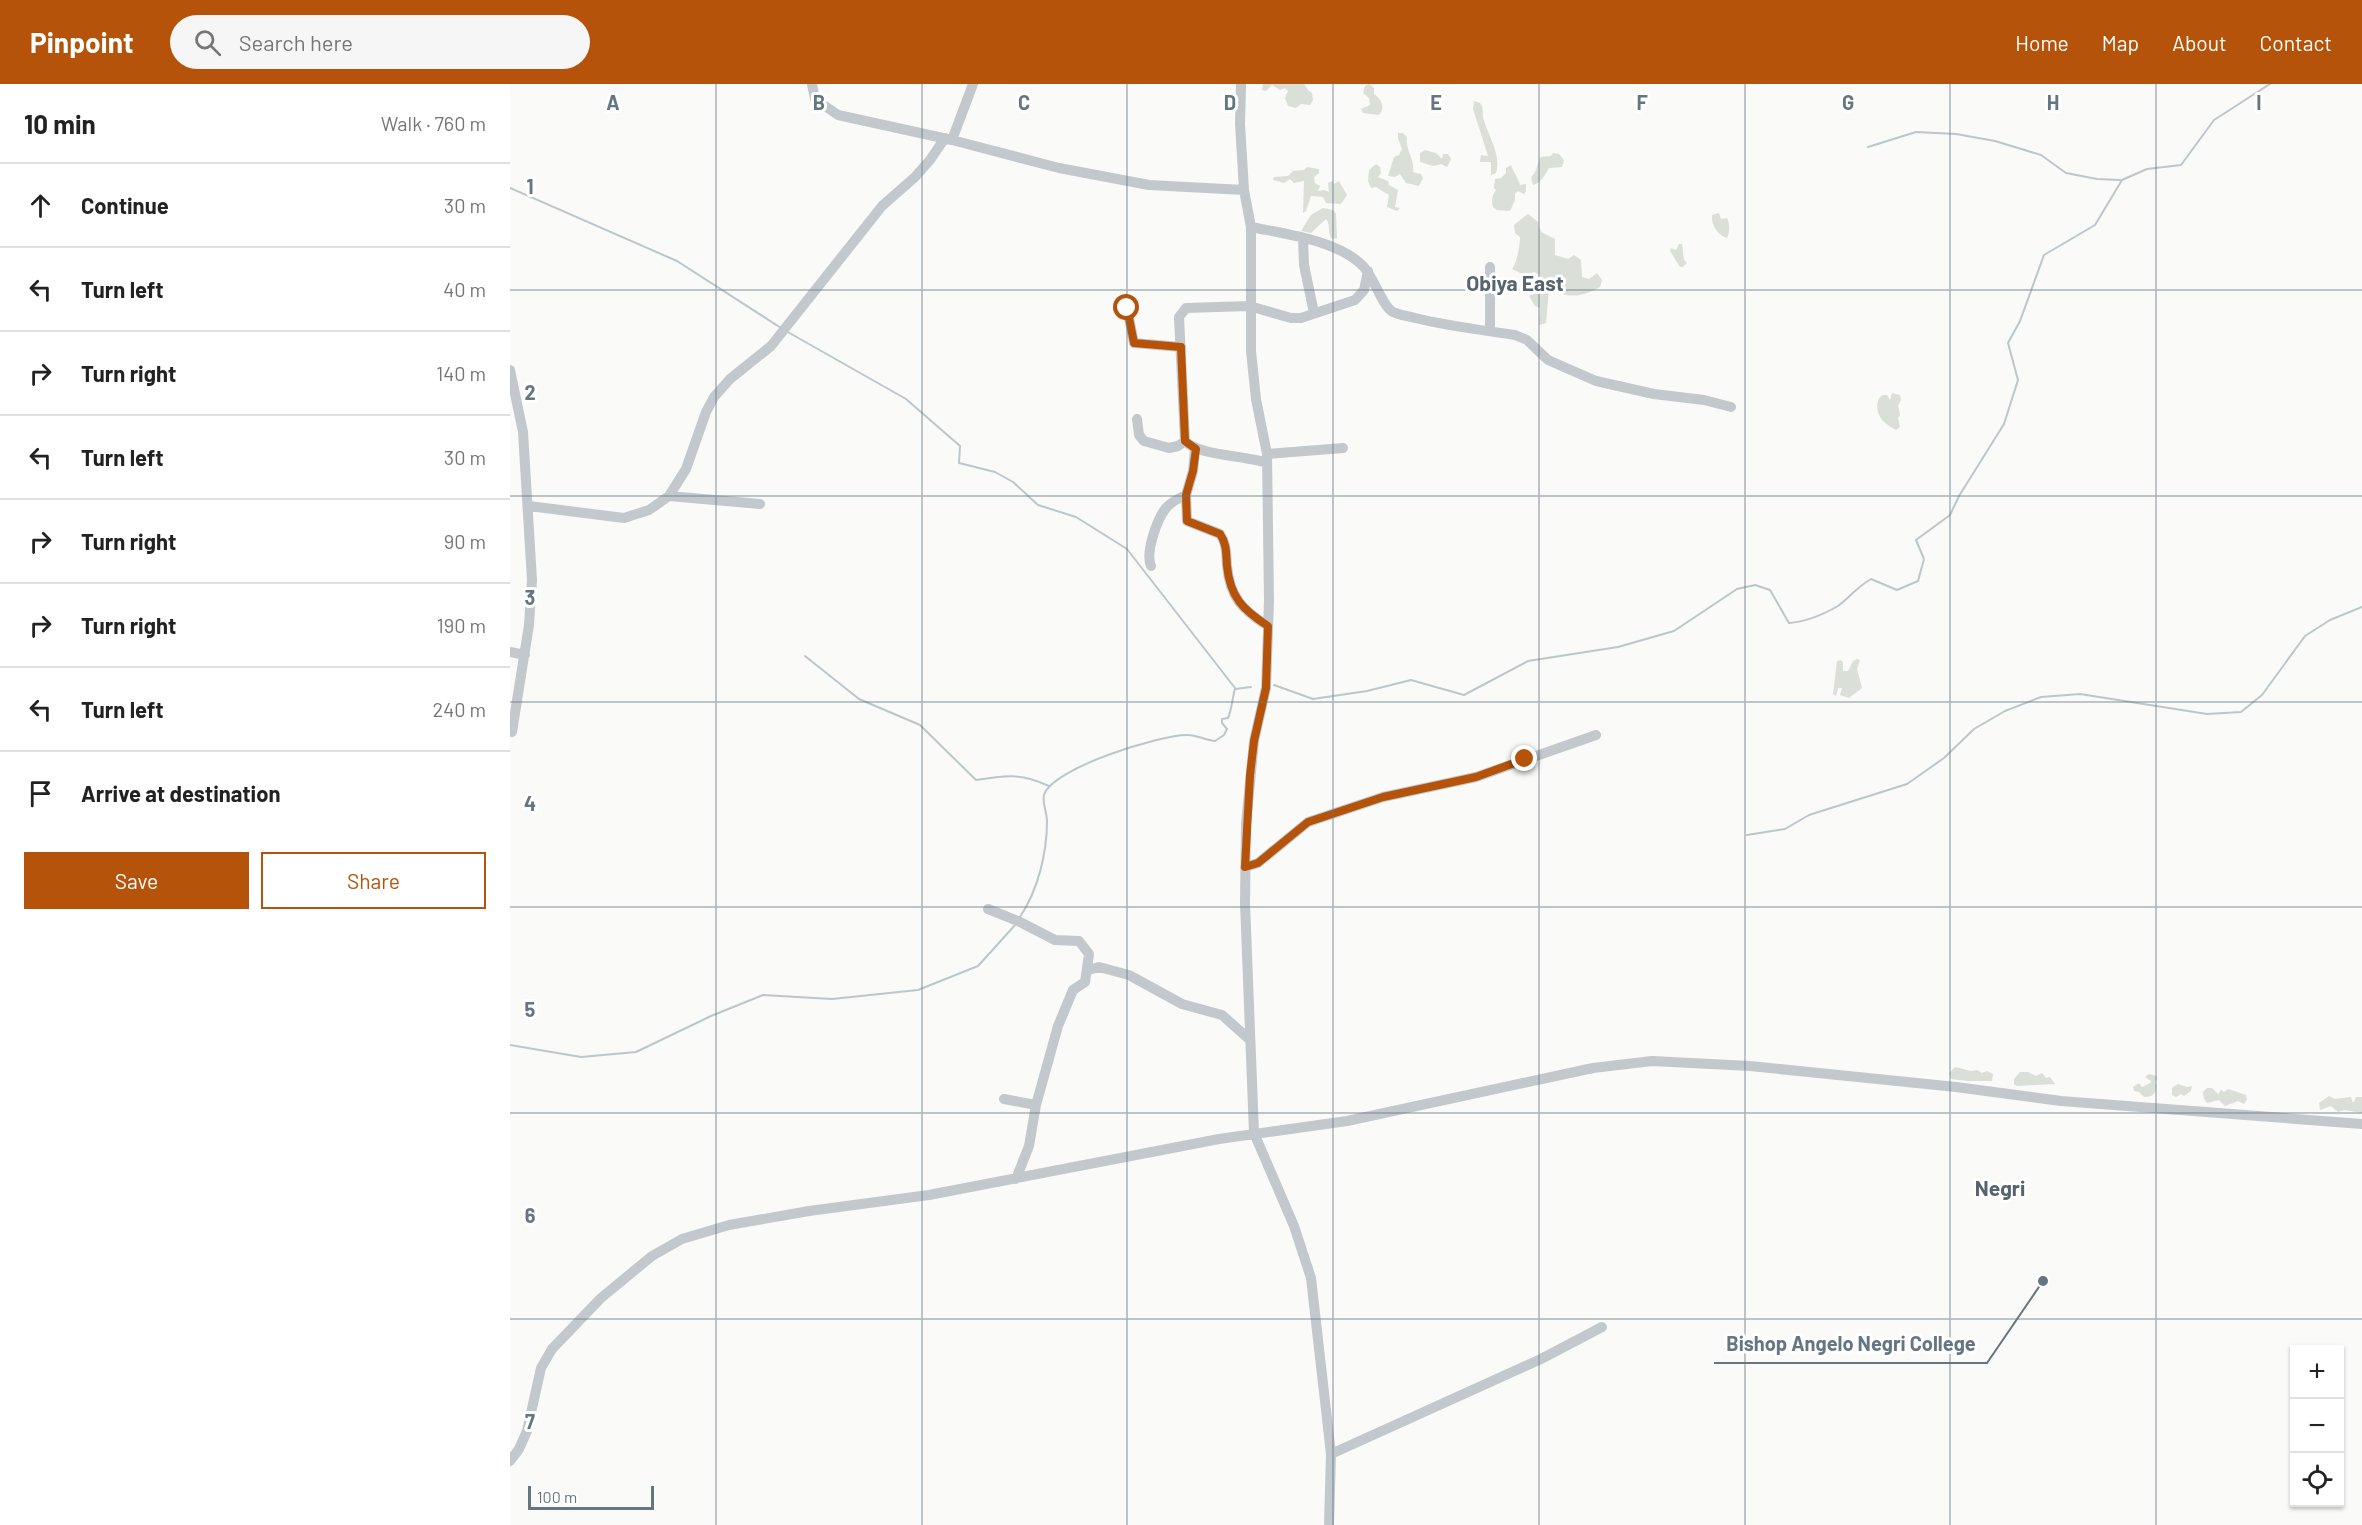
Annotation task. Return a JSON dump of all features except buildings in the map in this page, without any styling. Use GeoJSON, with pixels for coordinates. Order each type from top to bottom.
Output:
{"type":"FeatureCollection","features":[{"type":"Feature","properties":{"kind":"street"},"geometry":{"type":"LineString","coordinates":[[812,84],[815,99],[838,115],[948,139],[1040,164],[1128,182],[1244,190]]}},
{"type":"Feature","properties":{"kind":"street"},"geometry":{"type":"LineString","coordinates":[[529,506],[624,518],[649,510],[669,496],[686,469],[706,412],[714,397],[730,379],[771,346],[882,206],[915,177],[948,139],[974,84]]}},
{"type":"Feature","properties":{"kind":"street"},"geometry":{"type":"LineString","coordinates":[[1241,84],[1240,124],[1244,190],[1251,227],[1251,351],[1256,399],[1267,458],[1266,688],[1254,741],[1250,775],[1245,867],[1254,1133],[1294,1226],[1311,1278],[1331,1454],[1329,1525]]}},
{"type":"Feature","properties":{"kind":"street"},"geometry":{"type":"LineString","coordinates":[[1251,227],[1329,246],[1358,262],[1376,282],[1386,306],[1392,311],[1429,321],[1515,335],[1527,340],[1548,360],[1596,381],[1731,407]]}},
{"type":"Feature","properties":{"kind":"street"},"geometry":{"type":"LineString","coordinates":[[1303,238],[1304,265],[1314,313]]}},
{"type":"Feature","properties":{"kind":"street"},"geometry":{"type":"LineString","coordinates":[[1490,267],[1490,331]]}},
{"type":"Feature","properties":{"kind":"street"},"geometry":{"type":"LineString","coordinates":[[1185,441],[1179,317],[1186,308],[1250,306],[1292,318],[1301,318],[1355,300],[1364,290],[1368,272]]}},
{"type":"Feature","properties":{"kind":"street"},"geometry":{"type":"LineString","coordinates":[[1127,308],[1134,343],[1181,347]]}},
{"type":"Feature","properties":{"kind":"street"},"geometry":{"type":"LineString","coordinates":[[510,370],[523,432],[532,580],[525,655],[512,732]]}},
{"type":"Feature","properties":{"kind":"street"},"geometry":{"type":"LineString","coordinates":[[1137,419],[1139,435],[1144,441],[1169,448],[1185,441]]}},
{"type":"Feature","properties":{"kind":"street"},"geometry":{"type":"LineString","coordinates":[[1185,441],[1196,449],[1252,458],[1343,448]]}},
{"type":"Feature","properties":{"kind":"street"},"geometry":{"type":"LineString","coordinates":[[1196,449],[1186,495],[1187,521],[1220,534],[1226,546],[1232,592],[1245,610],[1268,626]]}},
{"type":"Feature","properties":{"kind":"street"},"geometry":{"type":"LineString","coordinates":[[1151,566],[1148,551],[1160,519],[1166,508],[1186,495]]}},
{"type":"Feature","properties":{"kind":"street"},"geometry":{"type":"LineString","coordinates":[[669,496],[760,504]]}},
{"type":"Feature","properties":{"kind":"street"},"geometry":{"type":"LineString","coordinates":[[510,652],[525,655]]}},
{"type":"Feature","properties":{"kind":"street"},"geometry":{"type":"LineString","coordinates":[[1245,867],[1258,863],[1308,822],[1383,797],[1476,777],[1596,735]]}},
{"type":"Feature","properties":{"kind":"street"},"geometry":{"type":"LineString","coordinates":[[988,909],[1055,940],[1079,941],[1100,967]]}},
{"type":"Feature","properties":{"kind":"street"},"geometry":{"type":"LineString","coordinates":[[1016,1179],[1029,1146],[1036,1105],[1058,1026],[1068,997],[1073,990],[1085,982],[1089,954]]}},
{"type":"Feature","properties":{"kind":"street"},"geometry":{"type":"LineString","coordinates":[[1088,970],[1100,967],[1129,975],[1182,1004],[1222,1015],[1250,1040]]}},
{"type":"Feature","properties":{"kind":"street"},"geometry":{"type":"LineString","coordinates":[[510,1461],[519,1449],[527,1431],[542,1368],[552,1349],[601,1298],[652,1256],[682,1239],[729,1225],[809,1211],[929,1195],[1254,1133],[1347,1121],[1593,1068],[1652,1061],[1750,1066],[1956,1087],[2061,1101],[2362,1124]]}},
{"type":"Feature","properties":{"kind":"street"},"geometry":{"type":"LineString","coordinates":[[1004,1099],[1036,1105]]}},
{"type":"Feature","properties":{"kind":"street"},"geometry":{"type":"LineString","coordinates":[[1331,1454],[1491,1382],[1602,1327]]}},
{"type":"Feature","properties":{"kind":"shaded area"},"geometry":{"type":"Polygon","coordinates":[[[1263,84],[1304,84],[1312,93],[1313,100],[1310,105],[1301,104],[1296,108],[1288,106],[1285,98],[1288,91],[1285,88],[1280,90],[1272,85],[1266,91],[1262,90],[1263,84]]]}},
{"type":"Feature","properties":{"kind":"shaded area"},"geometry":{"type":"Polygon","coordinates":[[[1369,84],[1374,88],[1374,94],[1382,103],[1379,115],[1363,113],[1361,109],[1370,105],[1369,98],[1363,93],[1365,86],[1369,84]]]}},
{"type":"Feature","properties":{"kind":"shaded area"},"geometry":{"type":"Polygon","coordinates":[[[1474,101],[1482,106],[1485,124],[1496,152],[1496,173],[1491,175],[1491,162],[1480,162],[1481,155],[1488,156],[1473,109],[1474,101]]]}},
{"type":"Feature","properties":{"kind":"shaded area"},"geometry":{"type":"Polygon","coordinates":[[[1398,133],[1403,133],[1407,137],[1413,172],[1421,174],[1423,178],[1419,186],[1406,183],[1400,174],[1395,177],[1388,176],[1394,157],[1399,155],[1402,149],[1398,133]]]}},
{"type":"Feature","properties":{"kind":"shaded area"},"geometry":{"type":"Polygon","coordinates":[[[1425,150],[1436,153],[1442,159],[1443,154],[1448,154],[1451,159],[1447,167],[1441,164],[1433,166],[1420,162],[1420,153],[1425,150]]]}},
{"type":"Feature","properties":{"kind":"shaded area"},"geometry":{"type":"Polygon","coordinates":[[[1553,153],[1559,154],[1564,160],[1562,167],[1549,168],[1541,181],[1533,185],[1531,177],[1541,157],[1551,156],[1553,153]]]}},
{"type":"Feature","properties":{"kind":"shaded area"},"geometry":{"type":"Polygon","coordinates":[[[1376,164],[1380,167],[1381,173],[1378,177],[1388,181],[1389,185],[1398,190],[1395,207],[1400,208],[1397,211],[1387,207],[1389,195],[1376,187],[1371,188],[1368,181],[1369,170],[1376,164]]]}},
{"type":"Feature","properties":{"kind":"shaded area"},"geometry":{"type":"Polygon","coordinates":[[[1511,165],[1520,185],[1526,184],[1526,191],[1524,194],[1518,191],[1515,194],[1510,211],[1497,210],[1493,207],[1492,202],[1496,190],[1494,188],[1495,179],[1501,178],[1506,173],[1506,168],[1511,165]]]}},
{"type":"Feature","properties":{"kind":"shaded area"},"geometry":{"type":"Polygon","coordinates":[[[1307,167],[1319,169],[1319,173],[1314,177],[1315,183],[1320,186],[1318,191],[1329,192],[1328,183],[1332,181],[1334,184],[1339,181],[1347,195],[1341,204],[1326,203],[1323,197],[1311,196],[1306,211],[1303,213],[1304,181],[1294,183],[1290,179],[1284,183],[1273,180],[1274,177],[1288,176],[1293,171],[1304,170],[1307,167]]]}},
{"type":"Feature","properties":{"kind":"shaded area"},"geometry":{"type":"Polygon","coordinates":[[[1323,208],[1333,210],[1336,214],[1337,238],[1332,239],[1326,219],[1311,233],[1301,231],[1311,215],[1323,208]]]}},
{"type":"Feature","properties":{"kind":"shaded area"},"geometry":{"type":"Polygon","coordinates":[[[1719,213],[1721,219],[1727,218],[1728,220],[1727,238],[1714,226],[1712,215],[1719,213]]]}},
{"type":"Feature","properties":{"kind":"shaded area"},"geometry":{"type":"Polygon","coordinates":[[[1528,214],[1538,222],[1541,232],[1555,239],[1555,255],[1568,259],[1574,255],[1581,260],[1582,277],[1589,279],[1597,273],[1602,280],[1600,287],[1579,295],[1563,294],[1554,288],[1549,290],[1546,323],[1539,325],[1540,308],[1535,306],[1529,296],[1540,290],[1545,280],[1535,272],[1524,275],[1512,269],[1517,258],[1520,240],[1515,233],[1514,225],[1528,214]]]}},
{"type":"Feature","properties":{"kind":"shaded area"},"geometry":{"type":"Polygon","coordinates":[[[1679,244],[1682,244],[1684,260],[1687,263],[1683,267],[1680,267],[1670,251],[1671,248],[1676,250],[1679,244]]]}},
{"type":"Feature","properties":{"kind":"shaded area"},"geometry":{"type":"Polygon","coordinates":[[[1892,393],[1900,395],[1901,400],[1898,406],[1900,427],[1896,430],[1883,421],[1877,409],[1879,398],[1887,395],[1890,400],[1892,393]]]}},
{"type":"Feature","properties":{"kind":"shaded area"},"geometry":{"type":"Polygon","coordinates":[[[1841,660],[1843,671],[1848,671],[1853,661],[1860,660],[1857,669],[1862,688],[1849,698],[1840,695],[1842,688],[1838,688],[1836,696],[1833,694],[1837,661],[1841,660]]]}},
{"type":"Feature","properties":{"kind":"shaded area"},"geometry":{"type":"Polygon","coordinates":[[[1955,1067],[1971,1071],[1977,1070],[1982,1073],[1987,1071],[1993,1074],[1992,1081],[1951,1079],[1949,1073],[1955,1067]]]}},
{"type":"Feature","properties":{"kind":"shaded area"},"geometry":{"type":"Polygon","coordinates":[[[2020,1072],[2028,1072],[2036,1076],[2042,1073],[2046,1078],[2050,1077],[2055,1084],[2017,1086],[2014,1084],[2014,1079],[2020,1072]]]}},
{"type":"Feature","properties":{"kind":"shaded area"},"geometry":{"type":"Polygon","coordinates":[[[2149,1074],[2157,1076],[2155,1082],[2157,1086],[2153,1094],[2144,1097],[2134,1091],[2133,1087],[2139,1083],[2142,1087],[2150,1083],[2151,1081],[2145,1077],[2149,1074]]]}},
{"type":"Feature","properties":{"kind":"shaded area"},"geometry":{"type":"Polygon","coordinates":[[[2178,1084],[2192,1086],[2191,1091],[2184,1096],[2172,1095],[2172,1088],[2178,1084]]]}},
{"type":"Feature","properties":{"kind":"shaded area"},"geometry":{"type":"Polygon","coordinates":[[[2207,1088],[2212,1088],[2218,1094],[2221,1090],[2224,1092],[2228,1089],[2246,1095],[2247,1099],[2244,1104],[2238,1101],[2225,1106],[2219,1100],[2207,1103],[2203,1092],[2207,1088]]]}},
{"type":"Feature","properties":{"kind":"shaded area"},"geometry":{"type":"Polygon","coordinates":[[[2329,1096],[2335,1099],[2351,1097],[2353,1103],[2356,1097],[2362,1097],[2362,1113],[2344,1110],[2338,1112],[2331,1106],[2320,1110],[2319,1103],[2329,1096]]]}},
{"type":"Feature","properties":{"kind":"waterway"},"geometry":{"type":"LineString","coordinates":[[1274,685],[1313,699],[1367,691],[1411,680],[1464,695],[1528,661],[1618,647],[1674,631],[1737,589],[1755,585],[1770,590],[1789,623],[1821,615],[1833,609],[1871,579],[1897,590],[1918,581],[1924,559],[1916,540],[1950,515],[1959,496],[2004,424],[2018,380],[2008,343],[2020,321],[2044,255],[2095,225],[2122,180],[2147,169],[2181,165],[2214,120],[2270,84]]}},
{"type":"Feature","properties":{"kind":"waterway"},"geometry":{"type":"LineString","coordinates":[[1868,147],[1916,132],[1956,134],[1995,141],[2041,155],[2066,173],[2097,179],[2120,180]]}},
{"type":"Feature","properties":{"kind":"waterway"},"geometry":{"type":"LineString","coordinates":[[510,188],[677,261],[781,328]]}},
{"type":"Feature","properties":{"kind":"waterway"},"geometry":{"type":"LineString","coordinates":[[786,331],[906,399],[960,446],[959,463],[995,472],[1013,482],[1038,505],[1076,517],[1127,549],[1235,688]]}},
{"type":"Feature","properties":{"kind":"waterway"},"geometry":{"type":"LineString","coordinates":[[1747,835],[1785,829],[1809,815],[1907,784],[1944,758],[1974,729],[2005,711],[2041,697],[2080,694],[2207,714],[2241,712],[2262,695],[2305,636],[2330,620],[2362,607]]}},
{"type":"Feature","properties":{"kind":"waterway"},"geometry":{"type":"LineString","coordinates":[[805,656],[859,699],[920,725],[976,780],[1013,776],[1049,786]]}},
{"type":"Feature","properties":{"kind":"waterway"},"geometry":{"type":"LineString","coordinates":[[1020,917],[1032,895],[1040,871],[1047,833],[1044,795],[1051,785],[1086,764],[1133,746],[1188,735],[1215,741],[1224,735],[1227,729],[1222,719],[1228,718],[1235,689],[1251,687]]}},
{"type":"Feature","properties":{"kind":"waterway"},"geometry":{"type":"LineString","coordinates":[[510,1045],[581,1057],[636,1052],[711,1016],[763,995],[832,999],[918,990],[978,966],[1016,924]]}},
{"type":"Feature","properties":{"kind":"place","name":"Bishop Angelo Negri College"},"geometry":{"type":"Point","coordinates":[2043,1281]}},
{"type":"Feature","properties":{"kind":"district","name":"Obiya East"},"geometry":{"type":"Point","coordinates":[1515,284]}},
{"type":"Feature","properties":{"kind":"district","name":"Negri"},"geometry":{"type":"Point","coordinates":[2000,1189]}},
{"type":"Feature","properties":{"kind":"route"},"geometry":{"type":"LineString","coordinates":[[1127,308],[1134,343],[1181,347],[1185,441],[1190,447],[1196,449],[1186,495],[1187,521],[1192,525],[1220,534],[1226,546],[1232,592],[1245,610],[1268,626],[1266,688],[1254,741],[1250,775],[1245,867],[1258,863],[1284,839],[1308,822],[1383,797],[1476,777],[1525,759]]}}]}
